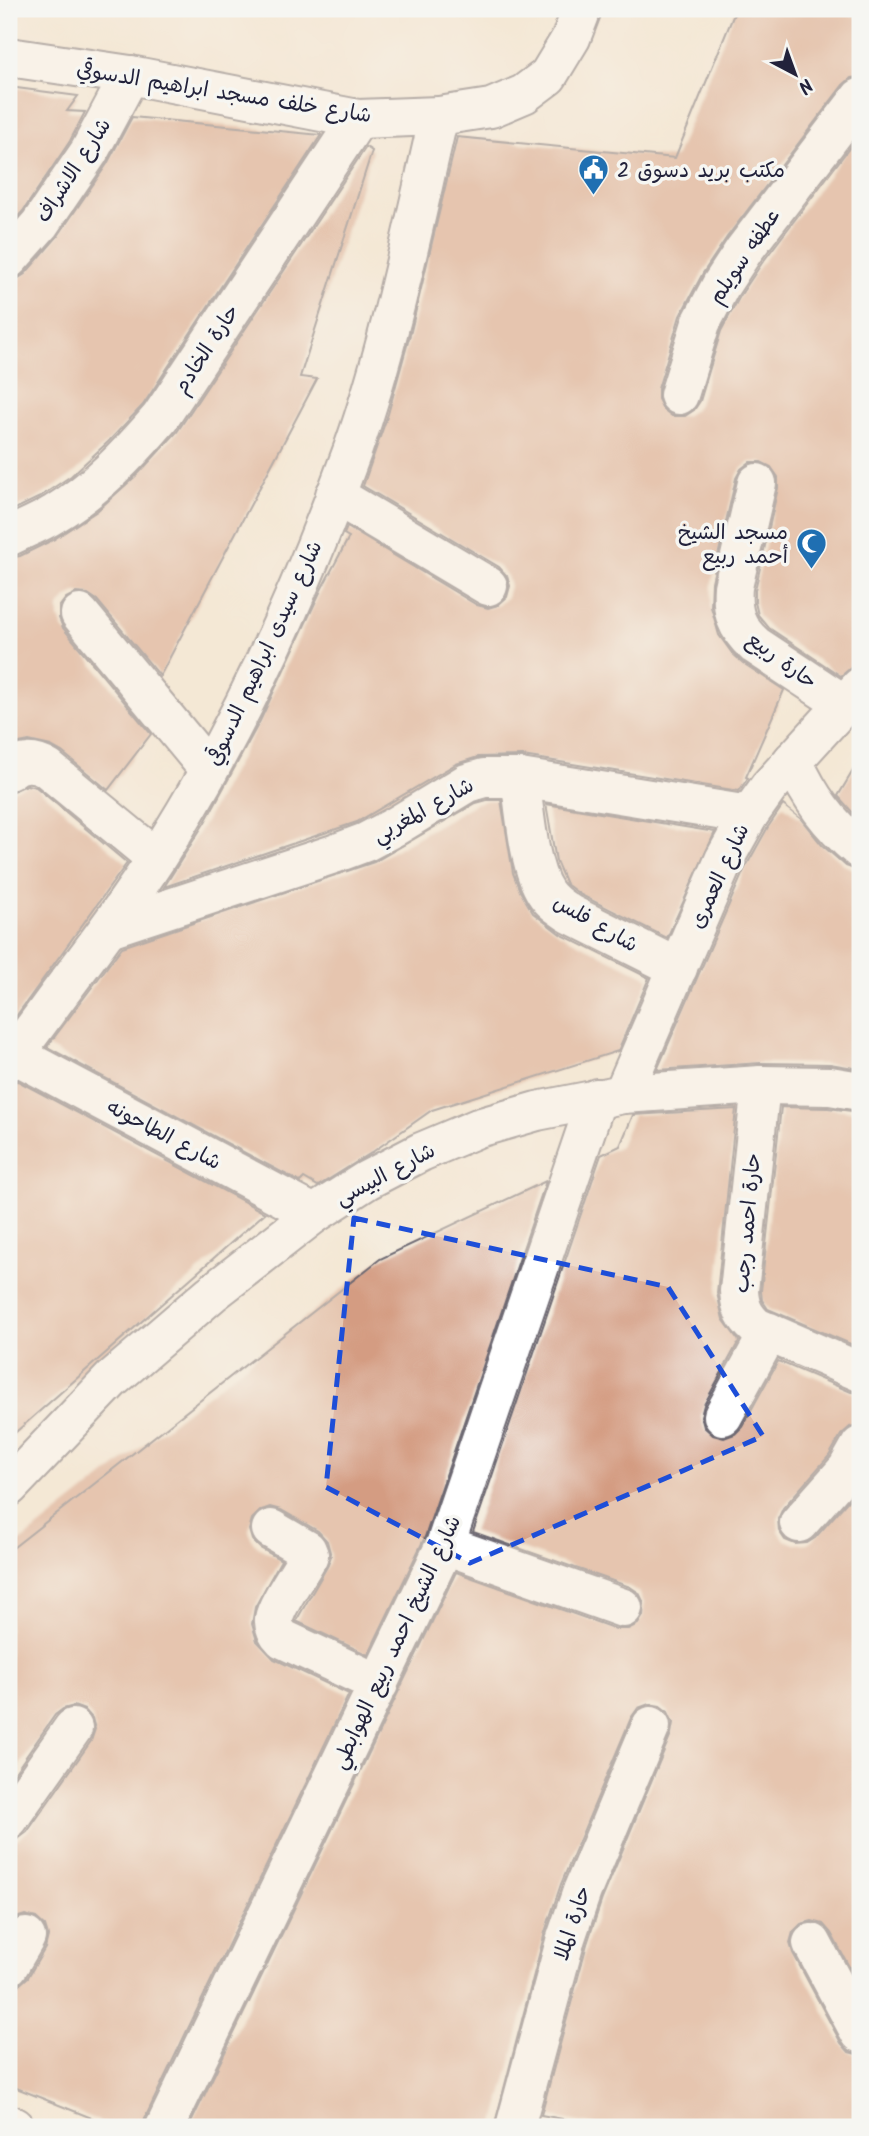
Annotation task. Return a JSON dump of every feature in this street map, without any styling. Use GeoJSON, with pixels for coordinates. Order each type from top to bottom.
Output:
{"type":"FeatureCollection","features":[{"type":"Feature","properties":{"kind":"street","name":"شارع خلف مسجد ابراهيم الدسوقي"},"geometry":{"type":"LineString","coordinates":[[9,57],[130,75],[358,119],[439,116],[491,108],[524,94],[548,76],[571,38],[582,9]]}},
{"type":"Feature","properties":{"kind":"street","name":"شارع الاشراف"},"geometry":{"type":"LineString","coordinates":[[9,259],[40,224],[89,152],[130,75]]}},
{"type":"Feature","properties":{"kind":"street","name":"عطفه سويلم"},"geometry":{"type":"LineString","coordinates":[[679,395],[701,323],[721,285],[744,250],[860,98]]}},
{"type":"Feature","properties":{"kind":"street","name":"شارع سيدى ابراهيم الدسوقي"},"geometry":{"type":"LineString","coordinates":[[12,1057],[109,928],[156,858],[209,770],[263,665],[312,558],[353,448],[388,335],[439,116]]}},
{"type":"Feature","properties":{"kind":"street","name":"حارة الخادم"},"geometry":{"type":"LineString","coordinates":[[10,537],[53,515],[92,487],[128,454],[160,418],[358,119]]}},
{"type":"Feature","properties":{"kind":"street","name":"حارة ربيع"},"geometry":{"type":"LineString","coordinates":[[757,484],[733,587],[735,620],[743,634],[755,645],[852,696]]}},
{"type":"Feature","properties":{"kind":"street"},"geometry":{"type":"LineString","coordinates":[[335,495],[488,586]]}},
{"type":"Feature","properties":{"kind":"street"},"geometry":{"type":"LineString","coordinates":[[80,614],[209,770]]}},
{"type":"Feature","properties":{"kind":"street","name":"شارع العمرى"},"geometry":{"type":"LineString","coordinates":[[610,1096],[678,968],[724,860],[749,815],[793,760],[852,696]]}},
{"type":"Feature","properties":{"kind":"street"},"geometry":{"type":"LineString","coordinates":[[793,760],[804,786],[820,811],[860,850]]}},
{"type":"Feature","properties":{"kind":"street"},"geometry":{"type":"LineString","coordinates":[[9,771],[26,762],[38,763],[156,858]]}},
{"type":"Feature","properties":{"kind":"street","name":"شارع المغربي"},"geometry":{"type":"LineString","coordinates":[[109,928],[366,842],[467,783],[484,778],[520,778],[749,815]]}},
{"type":"Feature","properties":{"kind":"street","name":"شارع فلس"},"geometry":{"type":"LineString","coordinates":[[520,778],[534,865],[546,895],[570,914],[678,968]]}},
{"type":"Feature","properties":{"kind":"street","name":"شارع الطاحونه"},"geometry":{"type":"LineString","coordinates":[[12,1057],[314,1214]]}},
{"type":"Feature","properties":{"kind":"street","name":"شارع البيسي"},"geometry":{"type":"LineString","coordinates":[[9,1487],[112,1379],[211,1294],[314,1214],[367,1180],[444,1142],[478,1128],[537,1111],[610,1096],[761,1085],[830,1086],[860,1091]]}},
{"type":"Feature","properties":{"kind":"street","name":"حارة احمد رجب"},"geometry":{"type":"LineString","coordinates":[[761,1085],[739,1291],[740,1305],[746,1318],[756,1327],[860,1372]]}},
{"type":"Feature","properties":{"kind":"street","name":"شارع الشيخ احمد ربيع الهوابطي"},"geometry":{"type":"LineString","coordinates":[[165,2127],[445,1545],[610,1096]]}},
{"type":"Feature","properties":{"kind":"street"},"geometry":{"type":"LineString","coordinates":[[723,1416],[769,1332]]}},
{"type":"Feature","properties":{"kind":"street"},"geometry":{"type":"LineString","coordinates":[[799,1523],[847,1469],[860,1446]]}},
{"type":"Feature","properties":{"kind":"street"},"geometry":{"type":"LineString","coordinates":[[271,1529],[307,1550],[309,1555],[276,1614],[275,1627],[278,1634],[283,1639],[379,1684]]}},
{"type":"Feature","properties":{"kind":"street"},"geometry":{"type":"LineString","coordinates":[[445,1545],[622,1608]]}},
{"type":"Feature","properties":{"kind":"street","name":"حارة الملا"},"geometry":{"type":"LineString","coordinates":[[517,2127],[566,1938],[578,1902],[651,1726]]}},
{"type":"Feature","properties":{"kind":"street"},"geometry":{"type":"LineString","coordinates":[[9,1819],[73,1728]]}},
{"type":"Feature","properties":{"kind":"street"},"geometry":{"type":"LineString","coordinates":[[812,1943],[860,2033]]}},
{"type":"Feature","properties":{"kind":"street"},"geometry":{"type":"LineString","coordinates":[[9,2124],[15,2127]]}},
{"type":"Feature","properties":{"kind":"highlighted area"},"geometry":{"type":"Polygon","coordinates":[[[354,1218],[668,1287],[763,1436],[470,1563],[326,1487],[354,1218]]]}},
{"type":"Feature","properties":{"kind":"building"},"geometry":{"type":"Polygon","coordinates":[[[736,9],[813,9],[860,17],[860,77],[851,78],[843,85],[727,237],[703,273],[680,316],[658,389],[658,399],[663,409],[672,416],[685,416],[694,410],[700,401],[721,331],[740,296],[860,134],[860,666],[853,666],[841,676],[769,628],[758,615],[755,590],[778,488],[778,477],[771,467],[761,462],[750,462],[741,469],[736,478],[712,582],[711,607],[719,635],[732,653],[784,690],[746,777],[748,778],[739,791],[523,756],[478,757],[456,764],[357,822],[164,887],[205,822],[260,721],[349,537],[344,534],[347,527],[477,605],[488,608],[498,605],[507,597],[510,586],[507,576],[499,567],[363,486],[388,414],[411,331],[457,137],[675,158],[736,9]]]}},
{"type":"Feature","properties":{"kind":"building"},"geometry":{"type":"Polygon","coordinates":[[[9,87],[78,96],[67,111],[85,112],[70,141],[23,211],[9,226],[9,87]]]}},
{"type":"Feature","properties":{"kind":"building"},"geometry":{"type":"Polygon","coordinates":[[[132,117],[321,135],[143,405],[71,476],[38,498],[9,512],[9,280],[25,274],[58,236],[107,164],[132,117]]]}},
{"type":"Feature","properties":{"kind":"building"},"geometry":{"type":"Polygon","coordinates":[[[366,147],[372,151],[300,377],[317,379],[160,676],[97,600],[88,594],[76,593],[66,598],[59,607],[63,628],[151,734],[108,790],[51,746],[29,741],[9,745],[9,558],[20,556],[53,540],[97,511],[139,473],[177,432],[366,147]]]}},
{"type":"Feature","properties":{"kind":"building"},"geometry":{"type":"Polygon","coordinates":[[[860,759],[860,821],[838,796],[860,759]]]}},
{"type":"Feature","properties":{"kind":"building"},"geometry":{"type":"Polygon","coordinates":[[[27,785],[36,787],[127,863],[9,1026],[9,792],[27,785]]]}},
{"type":"Feature","properties":{"kind":"building"},"geometry":{"type":"Polygon","coordinates":[[[501,800],[513,873],[533,913],[560,934],[649,978],[618,1051],[432,1110],[318,1186],[304,1178],[300,1182],[47,1047],[122,947],[374,862],[476,803],[501,800]]]}},
{"type":"Feature","properties":{"kind":"building"},"geometry":{"type":"Polygon","coordinates":[[[546,804],[715,832],[667,938],[581,895],[566,884],[556,861],[546,804]]]}},
{"type":"Feature","properties":{"kind":"building"},"geometry":{"type":"Polygon","coordinates":[[[783,805],[801,819],[822,845],[846,866],[860,871],[860,1069],[830,1064],[761,1063],[657,1070],[744,870],[783,805]]]}},
{"type":"Feature","properties":{"kind":"building"},"geometry":{"type":"Polygon","coordinates":[[[18,1081],[265,1213],[9,1438],[9,1082],[18,1081]]]}},
{"type":"Feature","properties":{"kind":"building"},"geometry":{"type":"Polygon","coordinates":[[[781,1107],[860,1112],[860,1348],[768,1309],[762,1300],[781,1107]]]}},
{"type":"Feature","properties":{"kind":"building"},"geometry":{"type":"Polygon","coordinates":[[[736,1109],[717,1293],[723,1319],[739,1341],[704,1405],[701,1416],[704,1427],[713,1435],[724,1438],[735,1434],[742,1427],[778,1361],[851,1392],[860,1393],[860,1424],[850,1427],[841,1435],[829,1456],[783,1508],[778,1519],[779,1531],[785,1540],[795,1544],[807,1543],[815,1538],[860,1487],[860,1987],[831,1933],[823,1924],[812,1921],[801,1924],[793,1932],[790,1943],[841,2043],[849,2052],[860,2055],[860,2127],[605,2127],[541,2115],[587,1944],[602,1899],[671,1734],[673,1723],[668,1712],[660,1706],[649,1704],[638,1708],[631,1718],[561,1884],[545,1932],[494,2127],[189,2127],[456,1572],[616,1629],[628,1629],[638,1624],[643,1616],[644,1603],[639,1593],[630,1587],[473,1532],[601,1155],[620,1146],[633,1115],[736,1109]]]}},
{"type":"Feature","properties":{"kind":"building"},"geometry":{"type":"Polygon","coordinates":[[[546,1181],[425,1537],[368,1655],[296,1621],[328,1565],[331,1556],[327,1541],[318,1531],[281,1510],[270,1507],[261,1510],[252,1519],[249,1530],[252,1540],[281,1560],[255,1607],[252,1624],[257,1641],[274,1659],[349,1694],[143,2127],[114,2127],[9,2085],[9,1988],[19,1985],[28,1977],[45,1948],[48,1936],[45,1926],[36,1918],[25,1915],[9,1924],[9,1841],[27,1832],[91,1741],[95,1729],[92,1718],[85,1710],[74,1706],[63,1709],[55,1715],[9,1781],[9,1551],[380,1259],[546,1181]]]}},
{"type":"Feature","properties":{"kind":"place","name":"مكتب بريد دسوق 2"},"geometry":{"type":"Point","coordinates":[594,197]}},
{"type":"Feature","properties":{"kind":"place","name":"مسجد الشيخ أحمد ربيع"},"geometry":{"type":"Point","coordinates":[811,571]}}]}
